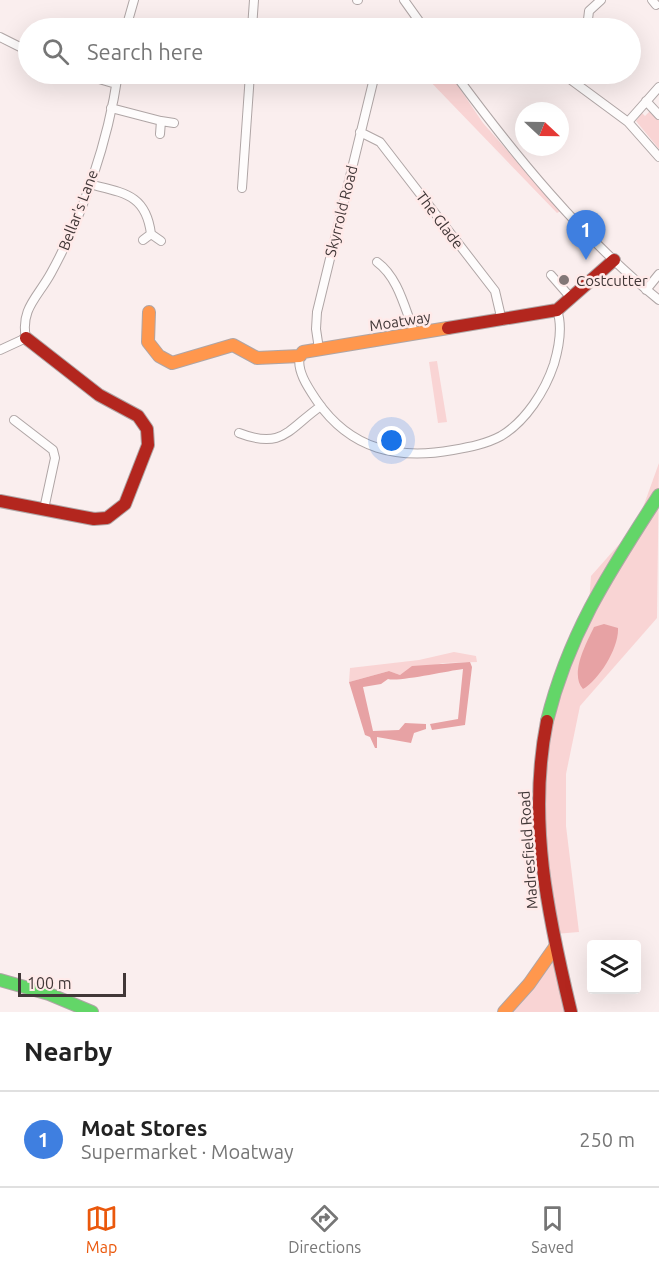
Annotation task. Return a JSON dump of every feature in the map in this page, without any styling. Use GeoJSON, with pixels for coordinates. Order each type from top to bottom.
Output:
{"type":"FeatureCollection","features":[{"type":"Feature","properties":{"kind":"street"},"geometry":{"type":"LineString","coordinates":[[129,18],[134,0]]}},
{"type":"Feature","properties":{"kind":"street"},"geometry":{"type":"LineString","coordinates":[[253,18],[254,0]]}},
{"type":"Feature","properties":{"kind":"street"},"geometry":{"type":"LineString","coordinates":[[404,0],[417,18]]}},
{"type":"Feature","properties":{"kind":"street"},"geometry":{"type":"LineString","coordinates":[[588,18],[589,10],[601,0]]}},
{"type":"Feature","properties":{"kind":"street"},"geometry":{"type":"LineString","coordinates":[[0,37],[18,46]]}},
{"type":"Feature","properties":{"kind":"street","name":"Bellar's Lane"},"geometry":{"type":"LineString","coordinates":[[26,338],[24,315],[67,243],[89,184],[116,84]]}},
{"type":"Feature","properties":{"kind":"street"},"geometry":{"type":"LineString","coordinates":[[242,188],[249,84]]}},
{"type":"Feature","properties":{"kind":"street","name":"Skyrrold Road"},"geometry":{"type":"LineString","coordinates":[[319,349],[316,329],[317,312],[372,84]]}},
{"type":"Feature","properties":{"kind":"street"},"geometry":{"type":"LineString","coordinates":[[462,84],[507,145],[614,260],[659,300]]}},
{"type":"Feature","properties":{"kind":"street"},"geometry":{"type":"LineString","coordinates":[[577,84],[628,122],[659,157]]}},
{"type":"Feature","properties":{"kind":"street"},"geometry":{"type":"LineString","coordinates":[[628,122],[659,87]]}},
{"type":"Feature","properties":{"kind":"street"},"geometry":{"type":"LineString","coordinates":[[646,101],[659,115]]}},
{"type":"Feature","properties":{"kind":"street"},"geometry":{"type":"LineString","coordinates":[[111,108],[174,123]]}},
{"type":"Feature","properties":{"kind":"street"},"geometry":{"type":"LineString","coordinates":[[160,121],[160,134]]}},
{"type":"Feature","properties":{"kind":"street","name":"The Glade"},"geometry":{"type":"LineString","coordinates":[[360,132],[380,142],[495,291],[502,321]]}},
{"type":"Feature","properties":{"kind":"street"},"geometry":{"type":"LineString","coordinates":[[89,184],[128,194],[141,205],[149,217],[151,234],[161,241]]}},
{"type":"Feature","properties":{"kind":"street"},"geometry":{"type":"LineString","coordinates":[[143,240],[151,234]]}},
{"type":"Feature","properties":{"kind":"street","name":"Moatway"},"geometry":{"type":"LineString","coordinates":[[149,312],[148,342],[159,356],[172,363],[233,345],[256,358],[300,356],[303,352],[319,349],[502,321],[557,310],[614,260]]}},
{"type":"Feature","properties":{"kind":"street"},"geometry":{"type":"LineString","coordinates":[[378,262],[387,269],[394,280],[415,334]]}},
{"type":"Feature","properties":{"kind":"street"},"geometry":{"type":"LineString","coordinates":[[646,290],[659,274]]}},
{"type":"Feature","properties":{"kind":"street"},"geometry":{"type":"LineString","coordinates":[[551,275],[571,298]]}},
{"type":"Feature","properties":{"kind":"street"},"geometry":{"type":"LineString","coordinates":[[300,356],[300,368],[321,406],[366,445],[394,453],[435,454],[482,445],[502,435],[522,419],[540,394],[556,355],[560,318],[557,310]]}},
{"type":"Feature","properties":{"kind":"street"},"geometry":{"type":"LineString","coordinates":[[0,350],[26,338],[99,395],[138,416],[147,429],[148,437],[135,480],[124,504],[117,512],[106,518],[94,519],[0,501]]}},
{"type":"Feature","properties":{"kind":"street"},"geometry":{"type":"LineString","coordinates":[[239,433],[263,441],[277,439],[321,406]]}},
{"type":"Feature","properties":{"kind":"street"},"geometry":{"type":"LineString","coordinates":[[14,420],[53,450],[55,458],[44,509]]}},
{"type":"Feature","properties":{"kind":"street","name":"Madresfield Road"},"geometry":{"type":"LineString","coordinates":[[571,1012],[555,947],[545,892],[538,808],[541,761],[551,711],[575,638],[588,609],[659,495]]}},
{"type":"Feature","properties":{"kind":"street"},"geometry":{"type":"LineString","coordinates":[[504,1012],[529,984],[555,947]]}},
{"type":"Feature","properties":{"kind":"street"},"geometry":{"type":"LineString","coordinates":[[0,980],[48,994],[92,1012]]}},
{"type":"Feature","properties":{"kind":"shaded area"},"geometry":{"type":"Polygon","coordinates":[[[433,84],[457,84],[483,123],[561,211],[557,213],[433,84]]]}},
{"type":"Feature","properties":{"kind":"shaded area"},"geometry":{"type":"Polygon","coordinates":[[[650,111],[659,119],[659,149],[636,121],[642,113],[645,116],[650,111]]]}},
{"type":"Feature","properties":{"kind":"shaded area"},"geometry":{"type":"Polygon","coordinates":[[[437,361],[447,422],[438,423],[429,362],[437,361]]]}},
{"type":"Feature","properties":{"kind":"shaded area"},"geometry":{"type":"Polygon","coordinates":[[[659,463],[657,618],[580,706],[566,774],[566,826],[579,932],[555,934],[542,830],[542,769],[555,709],[588,616],[591,576],[637,524],[659,463]]]}},
{"type":"Feature","properties":{"kind":"shaded area"},"geometry":{"type":"Polygon","coordinates":[[[604,624],[618,628],[615,645],[607,663],[583,689],[579,683],[578,667],[594,627],[604,624]]]}},
{"type":"Feature","properties":{"kind":"shaded area"},"geometry":{"type":"Polygon","coordinates":[[[454,652],[476,656],[477,662],[443,663],[400,675],[389,671],[349,682],[350,668],[419,660],[454,652]]]}},
{"type":"Feature","properties":{"kind":"shaded area"},"geometry":{"type":"Polygon","coordinates":[[[470,662],[472,667],[465,725],[432,730],[430,724],[458,719],[463,669],[412,678],[388,679],[381,684],[363,687],[373,731],[399,730],[405,723],[426,724],[426,729],[414,733],[411,743],[377,737],[377,748],[375,748],[370,737],[365,735],[349,682],[389,671],[400,675],[412,666],[470,662]]]}},
{"type":"Feature","properties":{"kind":"shaded area"},"geometry":{"type":"Polygon","coordinates":[[[554,957],[567,1012],[510,1012],[554,957]]]}},
{"type":"Feature","properties":{"kind":"traffic: fast"},"geometry":{"type":"LineString","coordinates":[[547,721],[556,689],[579,630],[608,576],[659,495]]}},
{"type":"Feature","properties":{"kind":"traffic: fast"},"geometry":{"type":"LineString","coordinates":[[0,980],[49,994],[92,1012]]}},
{"type":"Feature","properties":{"kind":"traffic: slow"},"geometry":{"type":"LineString","coordinates":[[149,312],[148,342],[159,356],[172,363],[233,345],[257,358],[300,356],[303,352],[448,328]]}},
{"type":"Feature","properties":{"kind":"traffic: slow"},"geometry":{"type":"LineString","coordinates":[[504,1012],[529,984],[555,947]]}},
{"type":"Feature","properties":{"kind":"traffic: jam"},"geometry":{"type":"LineString","coordinates":[[448,328],[557,310],[614,260]]}},
{"type":"Feature","properties":{"kind":"traffic: jam"},"geometry":{"type":"LineString","coordinates":[[0,501],[94,519],[107,518],[125,504],[148,445],[147,429],[138,416],[99,395],[26,338]]}},
{"type":"Feature","properties":{"kind":"traffic: jam"},"geometry":{"type":"LineString","coordinates":[[547,721],[541,758],[539,795],[543,868],[548,904],[571,1012]]}},
{"type":"Feature","properties":{"kind":"place","name":"Moat Stores"},"geometry":{"type":"Point","coordinates":[586,260]}},
{"type":"Feature","properties":{"kind":"place","name":"Costcutter"},"geometry":{"type":"Point","coordinates":[564,280]}}]}
